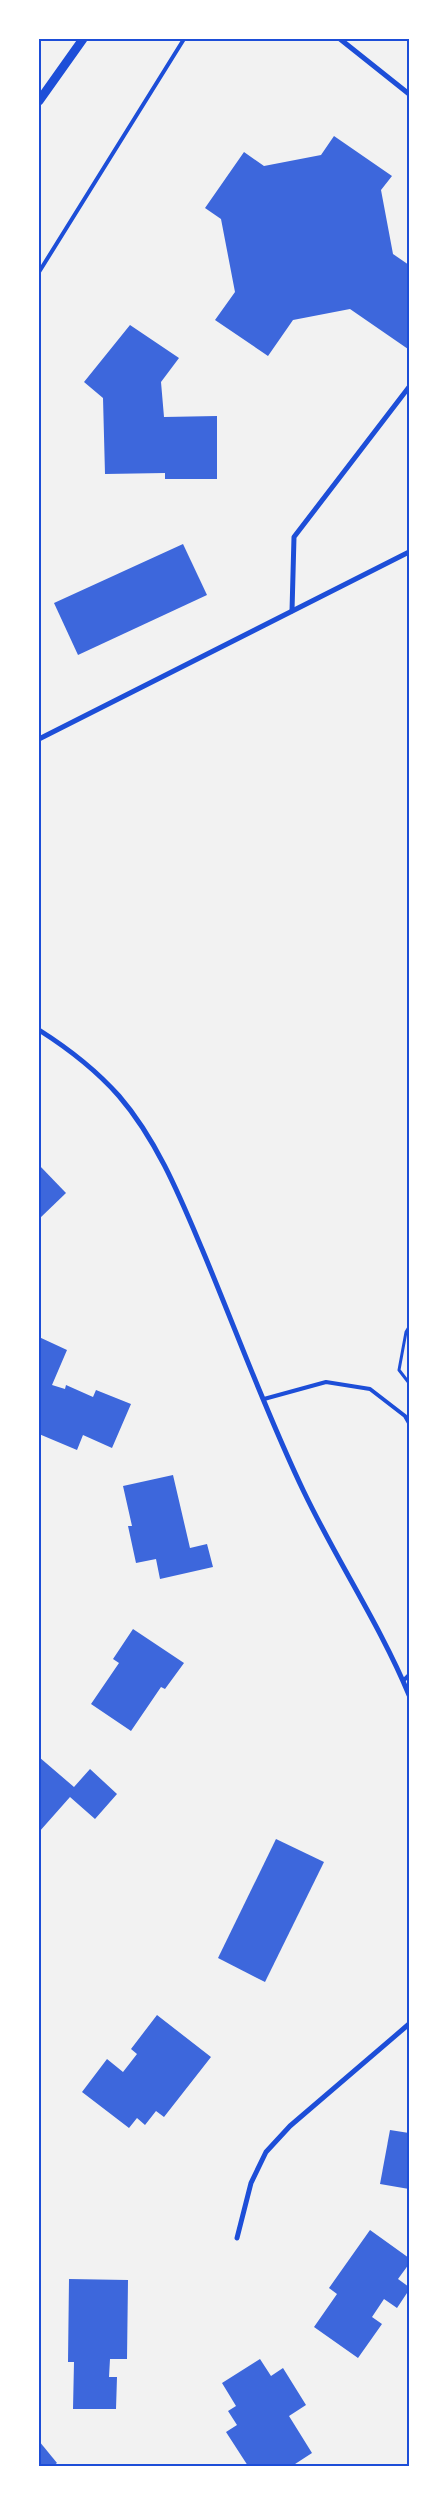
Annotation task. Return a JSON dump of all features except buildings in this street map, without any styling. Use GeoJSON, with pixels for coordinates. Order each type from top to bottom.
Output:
{"type":"FeatureCollection","features":[{"type":"Feature","properties":{"kind":"street"},"geometry":{"type":"LineString","coordinates":[[39,101],[83,39]]}},
{"type":"Feature","properties":{"kind":"street"},"geometry":{"type":"LineString","coordinates":[[340,39],[409,94]]}},
{"type":"Feature","properties":{"kind":"street"},"geometry":{"type":"LineString","coordinates":[[292,611],[294,537],[409,387]]}},
{"type":"Feature","properties":{"kind":"street"},"geometry":{"type":"LineString","coordinates":[[39,739],[409,552]]}},
{"type":"Feature","properties":{"kind":"street"},"geometry":{"type":"LineString","coordinates":[[39,1030],[62,1044],[94,1069],[120,1097],[145,1132],[176,1189],[304,1492],[342,1568],[372,1617],[409,1695]]}},
{"type":"Feature","properties":{"kind":"street"},"geometry":{"type":"LineString","coordinates":[[237,2238],[251,2183],[266,2152],[290,2126],[409,2024]]}},
{"type":"Feature","properties":{"kind":"lane"},"geometry":{"type":"LineString","coordinates":[[39,272],[184,39]]}},
{"type":"Feature","properties":{"kind":"lane"},"geometry":{"type":"LineString","coordinates":[[264,1399],[326,1382],[335,1383],[370,1389],[405,1416],[409,1423]]}},
{"type":"Feature","properties":{"kind":"lane"},"geometry":{"type":"LineString","coordinates":[[403,1681],[409,1675]]}},
{"type":"Feature","properties":{"kind":"path"},"geometry":{"type":"LineString","coordinates":[[409,1327],[406,1332],[399,1370],[409,1384]]}}]}
